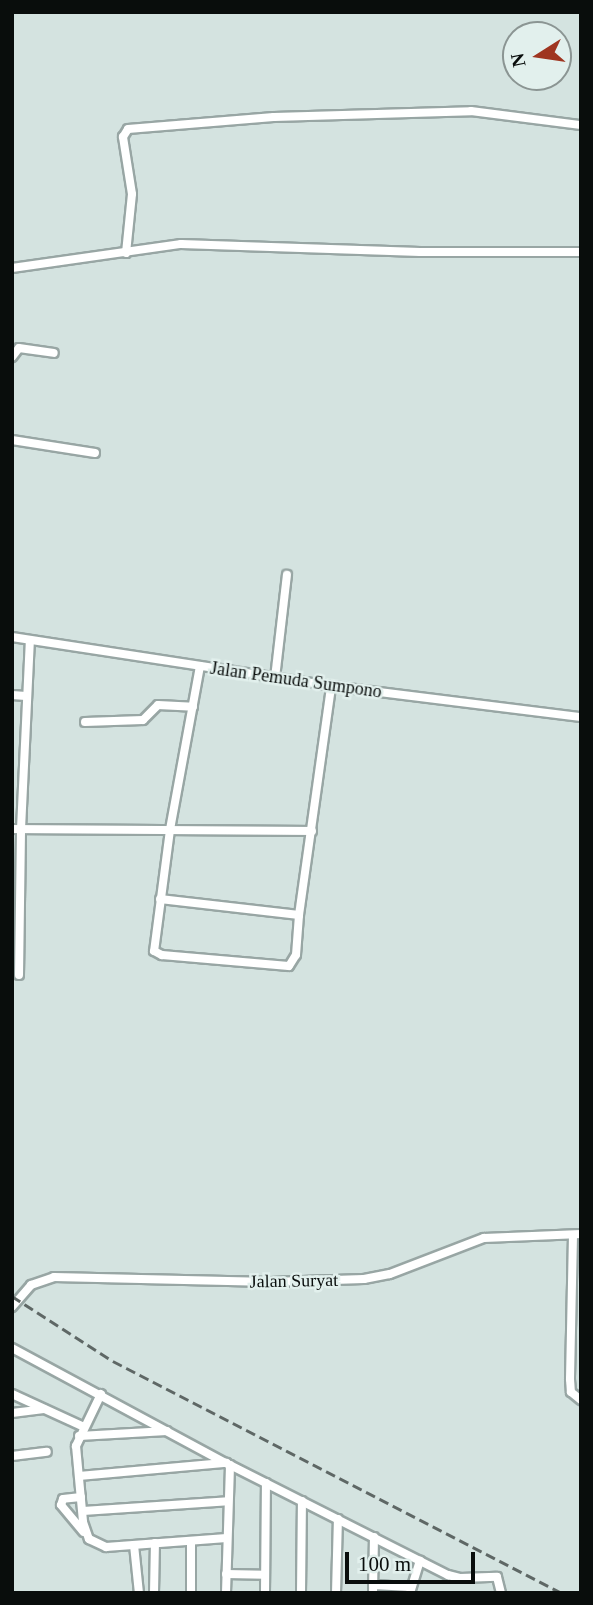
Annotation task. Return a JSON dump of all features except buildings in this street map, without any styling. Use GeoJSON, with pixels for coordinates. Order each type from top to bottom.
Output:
{"type":"FeatureCollection","features":[{"type":"Feature","properties":{"kind":"street"},"geometry":{"type":"LineString","coordinates":[[126,253],[132,189],[123,145],[123,134],[128,129],[274,117],[471,111],[581,125]]}},
{"type":"Feature","properties":{"kind":"street"},"geometry":{"type":"LineString","coordinates":[[12,268],[181,244],[420,253],[581,252]]}},
{"type":"Feature","properties":{"kind":"street"},"geometry":{"type":"LineString","coordinates":[[12,357],[19,348],[54,353]]}},
{"type":"Feature","properties":{"kind":"street"},"geometry":{"type":"LineString","coordinates":[[12,440],[95,453]]}},
{"type":"Feature","properties":{"kind":"street"},"geometry":{"type":"LineString","coordinates":[[275,678],[287,575]]}},
{"type":"Feature","properties":{"kind":"street","name":"Jalan Pemuda Sumpono"},"geometry":{"type":"LineString","coordinates":[[12,637],[331,686],[581,717]]}},
{"type":"Feature","properties":{"kind":"street"},"geometry":{"type":"LineString","coordinates":[[19,975],[16,829],[30,640]]}},
{"type":"Feature","properties":{"kind":"street"},"geometry":{"type":"LineString","coordinates":[[200,667],[160,899],[154,948],[162,955],[289,965],[296,955],[299,915],[331,686]]}},
{"type":"Feature","properties":{"kind":"street"},"geometry":{"type":"LineString","coordinates":[[12,695],[26,696]]}},
{"type":"Feature","properties":{"kind":"street"},"geometry":{"type":"LineString","coordinates":[[85,722],[143,720],[158,705],[193,707]]}},
{"type":"Feature","properties":{"kind":"street"},"geometry":{"type":"LineString","coordinates":[[16,829],[312,831]]}},
{"type":"Feature","properties":{"kind":"street"},"geometry":{"type":"LineString","coordinates":[[160,899],[299,915]]}},
{"type":"Feature","properties":{"kind":"street"},"geometry":{"type":"LineString","coordinates":[[577,1234],[571,1392],[581,1400]]}},
{"type":"Feature","properties":{"kind":"street","name":"Jalan Suryat"},"geometry":{"type":"LineString","coordinates":[[12,1307],[30,1285],[54,1277],[271,1282],[364,1279],[390,1274],[484,1238],[577,1234]]}},
{"type":"Feature","properties":{"kind":"street"},"geometry":{"type":"LineString","coordinates":[[12,1348],[228,1464],[420,1561],[454,1577],[493,1575],[499,1581],[501,1593]]}},
{"type":"Feature","properties":{"kind":"street"},"geometry":{"type":"LineString","coordinates":[[12,1394],[84,1427]]}},
{"type":"Feature","properties":{"kind":"street"},"geometry":{"type":"LineString","coordinates":[[86,1534],[76,1446],[102,1394]]}},
{"type":"Feature","properties":{"kind":"street"},"geometry":{"type":"LineString","coordinates":[[12,1413],[46,1409]]}},
{"type":"Feature","properties":{"kind":"street"},"geometry":{"type":"LineString","coordinates":[[79,1436],[169,1431]]}},
{"type":"Feature","properties":{"kind":"street"},"geometry":{"type":"LineString","coordinates":[[12,1456],[47,1452]]}},
{"type":"Feature","properties":{"kind":"street"},"geometry":{"type":"LineString","coordinates":[[79,1476],[228,1464]]}},
{"type":"Feature","properties":{"kind":"street"},"geometry":{"type":"LineString","coordinates":[[226,1593],[228,1464]]}},
{"type":"Feature","properties":{"kind":"street"},"geometry":{"type":"LineString","coordinates":[[265,1593],[266,1483]]}},
{"type":"Feature","properties":{"kind":"street"},"geometry":{"type":"LineString","coordinates":[[81,1497],[63,1499],[61,1505],[99,1546],[227,1538]]}},
{"type":"Feature","properties":{"kind":"street"},"geometry":{"type":"LineString","coordinates":[[83,1511],[228,1501]]}},
{"type":"Feature","properties":{"kind":"street"},"geometry":{"type":"LineString","coordinates":[[301,1593],[302,1501]]}},
{"type":"Feature","properties":{"kind":"street"},"geometry":{"type":"LineString","coordinates":[[336,1593],[338,1519]]}},
{"type":"Feature","properties":{"kind":"street"},"geometry":{"type":"LineString","coordinates":[[374,1537],[373,1589],[410,1590],[420,1561]]}},
{"type":"Feature","properties":{"kind":"street"},"geometry":{"type":"LineString","coordinates":[[191,1541],[191,1593]]}},
{"type":"Feature","properties":{"kind":"street"},"geometry":{"type":"LineString","coordinates":[[153,1593],[155,1543]]}},
{"type":"Feature","properties":{"kind":"street"},"geometry":{"type":"LineString","coordinates":[[134,1545],[139,1593]]}},
{"type":"Feature","properties":{"kind":"street"},"geometry":{"type":"LineString","coordinates":[[226,1574],[265,1575]]}},
{"type":"Feature","properties":{"kind":"railway"},"geometry":{"type":"LineString","coordinates":[[12,1296],[113,1361],[562,1593]]}}]}
